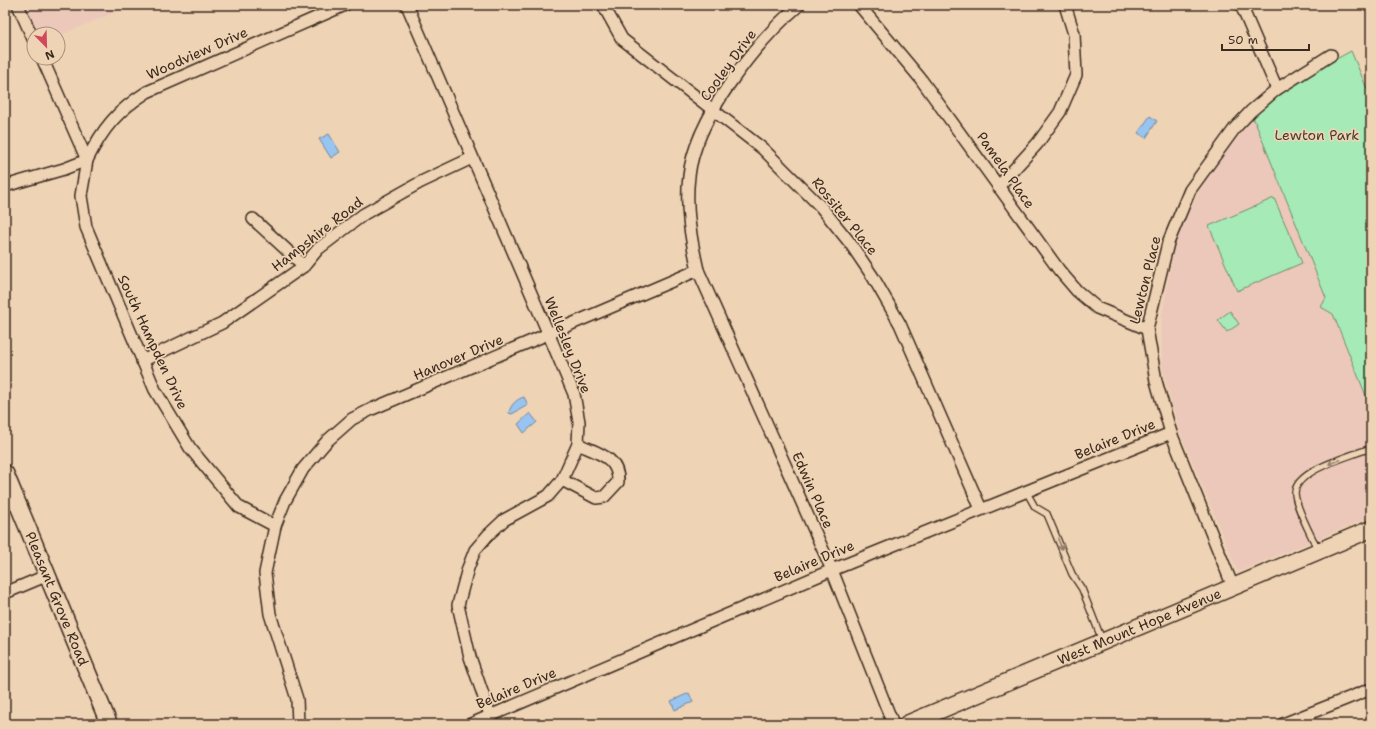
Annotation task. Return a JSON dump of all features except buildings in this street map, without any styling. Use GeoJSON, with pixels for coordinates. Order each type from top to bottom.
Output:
{"type":"FeatureCollection","features":[{"type":"Feature","properties":{"kind":"street"},"geometry":{"type":"LineString","coordinates":[[18,5],[27,26]]}},
{"type":"Feature","properties":{"kind":"street","name":"Woodview Drive"},"geometry":{"type":"LineString","coordinates":[[87,160],[100,134],[131,102],[147,92],[345,5]]}},
{"type":"Feature","properties":{"kind":"street","name":"Wellesley Drive"},"geometry":{"type":"LineString","coordinates":[[407,5],[574,394],[579,422],[578,444],[562,480],[548,496],[504,520],[475,550],[468,568],[458,605],[470,657],[490,715]]}},
{"type":"Feature","properties":{"kind":"street","name":"Rossiter Place"},"geometry":{"type":"LineString","coordinates":[[603,5],[622,39],[764,149],[792,176],[821,207],[873,276],[909,344],[981,509]]}},
{"type":"Feature","properties":{"kind":"street","name":"Cooley Drive"},"geometry":{"type":"LineString","coordinates":[[698,270],[690,236],[687,211],[689,176],[696,149],[714,109],[730,84],[760,44],[799,5]]}},
{"type":"Feature","properties":{"kind":"street","name":"Pamela Place"},"geometry":{"type":"LineString","coordinates":[[859,5],[920,78],[972,147],[998,187],[1059,270],[1077,291],[1097,308],[1147,329]]}},
{"type":"Feature","properties":{"kind":"street"},"geometry":{"type":"LineString","coordinates":[[998,187],[1037,144],[1060,112],[1076,75],[1074,34],[1065,5]]}},
{"type":"Feature","properties":{"kind":"street"},"geometry":{"type":"LineString","coordinates":[[1241,5],[1278,88]]}},
{"type":"Feature","properties":{"kind":"street","name":"Lewton Place"},"geometry":{"type":"LineString","coordinates":[[1233,587],[1171,432],[1156,381],[1147,329],[1168,243],[1190,190],[1235,128],[1251,111],[1278,88],[1331,55]]}},
{"type":"Feature","properties":{"kind":"street"},"geometry":{"type":"LineString","coordinates":[[5,186],[64,169],[87,160],[46,66]]}},
{"type":"Feature","properties":{"kind":"street","name":"Hampshire Road"},"geometry":{"type":"LineString","coordinates":[[142,361],[222,323],[304,266],[318,249],[364,214],[421,182],[472,158]]}},
{"type":"Feature","properties":{"kind":"street","name":"South Hampden Drive"},"geometry":{"type":"LineString","coordinates":[[87,160],[81,196],[86,227],[142,361],[156,390],[190,448],[239,507],[275,526]]}},
{"type":"Feature","properties":{"kind":"street"},"geometry":{"type":"LineString","coordinates":[[252,219],[304,266]]}},
{"type":"Feature","properties":{"kind":"street","name":"Hanover Drive"},"geometry":{"type":"LineString","coordinates":[[275,526],[303,469],[336,431],[352,419],[698,270]]}},
{"type":"Feature","properties":{"kind":"street","name":"Edwin Place"},"geometry":{"type":"LineString","coordinates":[[698,270],[832,570],[893,724]]}},
{"type":"Feature","properties":{"kind":"street","name":"Belaire Drive"},"geometry":{"type":"LineString","coordinates":[[471,724],[832,570],[1171,432]]}},
{"type":"Feature","properties":{"kind":"street"},"geometry":{"type":"LineString","coordinates":[[562,480],[596,498],[604,497],[618,482],[615,465],[608,459],[578,444]]}},
{"type":"Feature","properties":{"kind":"street","name":"Pleasant Grove Road"},"geometry":{"type":"LineString","coordinates":[[5,473],[109,724]]}},
{"type":"Feature","properties":{"kind":"street"},"geometry":{"type":"LineString","coordinates":[[275,526],[265,573],[270,614],[297,699],[298,724]]}},
{"type":"Feature","properties":{"kind":"street","name":"West Mount Hope Avenue"},"geometry":{"type":"LineString","coordinates":[[907,724],[1371,529]]}},
{"type":"Feature","properties":{"kind":"street"},"geometry":{"type":"LineString","coordinates":[[5,593],[48,575]]}},
{"type":"Feature","properties":{"kind":"street"},"geometry":{"type":"LineString","coordinates":[[1283,724],[1371,689]]}},
{"type":"Feature","properties":{"kind":"lane"},"geometry":{"type":"LineString","coordinates":[[1319,551],[1298,506],[1295,494],[1296,486],[1300,480],[1310,473],[1365,450],[1371,450]]}},
{"type":"Feature","properties":{"kind":"lane"},"geometry":{"type":"LineString","coordinates":[[1026,491],[1035,507],[1047,514],[1072,574],[1082,589],[1103,642]]}},
{"type":"Feature","properties":{"kind":"shaded area"},"geometry":{"type":"Polygon","coordinates":[[[25,5],[132,5],[66,33],[66,26],[34,26],[25,5]]]}},
{"type":"Feature","properties":{"kind":"shaded area"},"geometry":{"type":"Polygon","coordinates":[[[1253,117],[1371,408],[1371,517],[1238,572],[1179,430],[1162,368],[1162,316],[1175,242],[1203,182],[1253,117]]]}},
{"type":"Feature","properties":{"kind":"green space","name":"Lewton Park"},"geometry":{"type":"Polygon","coordinates":[[[1351,51],[1371,98],[1371,408],[1333,314],[1321,307],[1326,298],[1253,117],[1278,95],[1311,73],[1351,51]]]}},
{"type":"Feature","properties":{"kind":"green space"},"geometry":{"type":"Polygon","coordinates":[[[1274,198],[1302,263],[1237,291],[1209,226],[1274,198]]]}},
{"type":"Feature","properties":{"kind":"green space"},"geometry":{"type":"Polygon","coordinates":[[[1230,311],[1239,324],[1227,332],[1218,320],[1230,311]]]}},
{"type":"Feature","properties":{"kind":"water"},"geometry":{"type":"Polygon","coordinates":[[[1150,116],[1157,121],[1146,138],[1138,133],[1150,116]]]}},
{"type":"Feature","properties":{"kind":"water"},"geometry":{"type":"Polygon","coordinates":[[[329,134],[340,152],[331,158],[319,139],[329,134]]]}},
{"type":"Feature","properties":{"kind":"water"},"geometry":{"type":"Polygon","coordinates":[[[524,397],[528,405],[512,414],[509,413],[514,403],[524,397]]]}},
{"type":"Feature","properties":{"kind":"water"},"geometry":{"type":"Polygon","coordinates":[[[530,413],[537,422],[524,433],[518,424],[530,413]]]}},
{"type":"Feature","properties":{"kind":"water"},"geometry":{"type":"Polygon","coordinates":[[[689,693],[693,702],[675,710],[671,701],[689,693]]]}}]}
